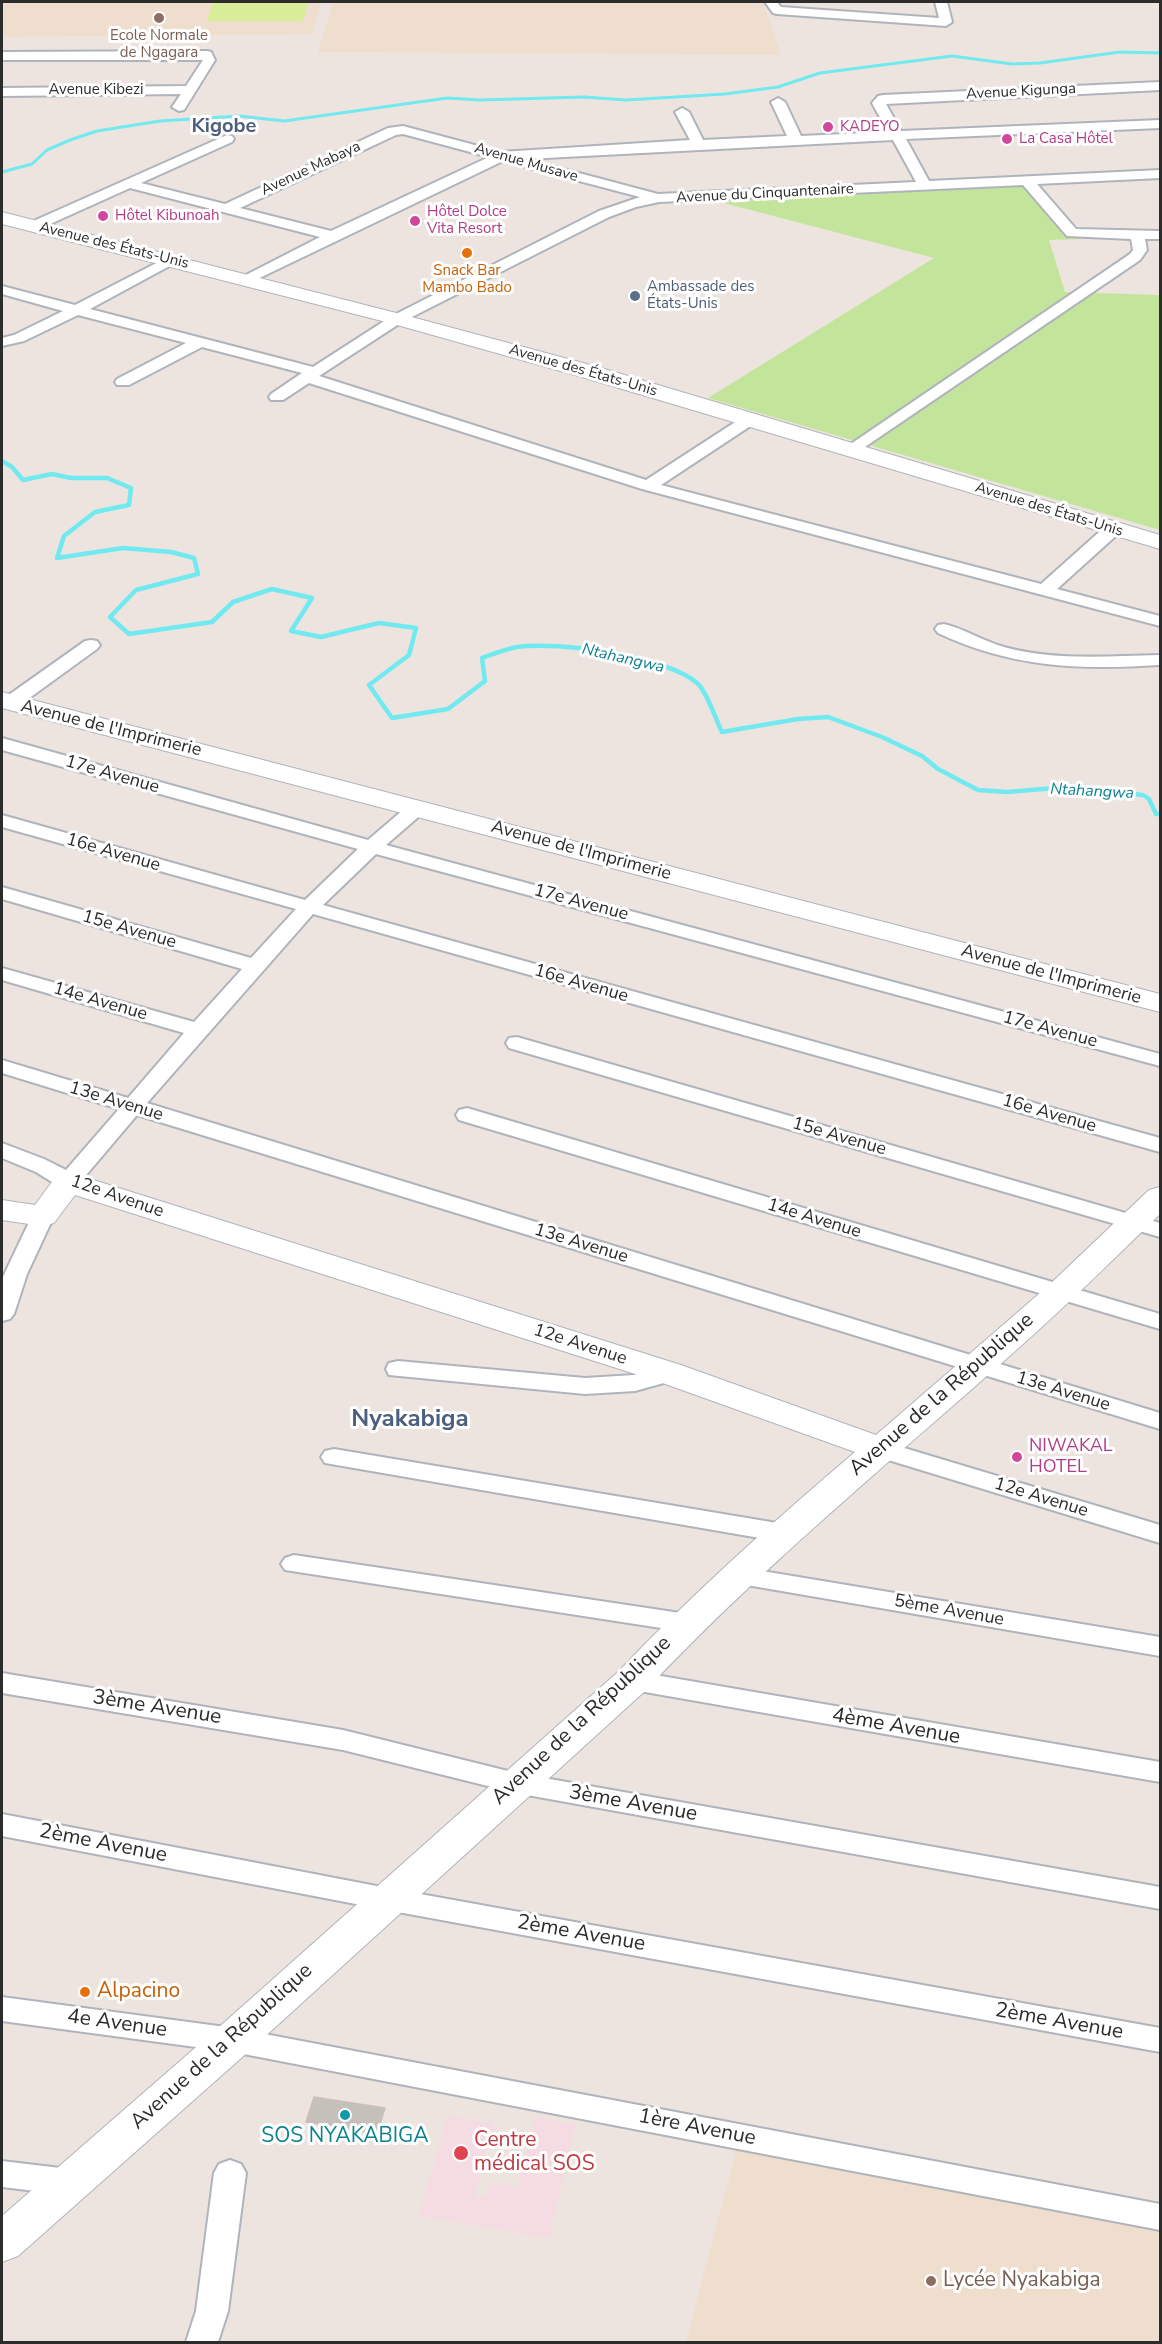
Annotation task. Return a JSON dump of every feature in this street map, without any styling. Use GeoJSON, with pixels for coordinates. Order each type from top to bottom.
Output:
{"type":"FeatureCollection","features":[{"type":"Feature","properties":{"kind":"street"},"geometry":{"type":"LineString","coordinates":[[771,2],[777,10],[946,22],[941,2]]}},
{"type":"Feature","properties":{"kind":"street"},"geometry":{"type":"LineString","coordinates":[[869,2],[873,17]]}},
{"type":"Feature","properties":{"kind":"street"},"geometry":{"type":"LineString","coordinates":[[2,56],[207,55],[209,60],[179,107]]}},
{"type":"Feature","properties":{"kind":"street","name":"Avenue Kigunga"},"geometry":{"type":"LineString","coordinates":[[898,135],[879,103],[881,100],[1161,86]]}},
{"type":"Feature","properties":{"kind":"street","name":"Avenue Kibezi"},"geometry":{"type":"LineString","coordinates":[[2,92],[190,90]]}},
{"type":"Feature","properties":{"kind":"street"},"geometry":{"type":"LineString","coordinates":[[778,102],[796,140]]}},
{"type":"Feature","properties":{"kind":"street"},"geometry":{"type":"LineString","coordinates":[[682,112],[698,144]]}},
{"type":"Feature","properties":{"kind":"street"},"geometry":{"type":"LineString","coordinates":[[247,280],[333,236],[502,156],[698,144],[1161,124]]}},
{"type":"Feature","properties":{"kind":"street","name":"Avenue Musave"},"geometry":{"type":"LineString","coordinates":[[393,131],[414,132],[659,198]]}},
{"type":"Feature","properties":{"kind":"street","name":"Avenue Mabaya"},"geometry":{"type":"LineString","coordinates":[[228,208],[393,131]]}},
{"type":"Feature","properties":{"kind":"street"},"geometry":{"type":"LineString","coordinates":[[898,135],[925,186]]}},
{"type":"Feature","properties":{"kind":"street"},"geometry":{"type":"LineString","coordinates":[[34,226],[227,139]]}},
{"type":"Feature","properties":{"kind":"street","name":"Avenue du Cinquantenaire"},"geometry":{"type":"LineString","coordinates":[[277,397],[397,319],[604,214],[632,203],[659,198],[1161,174]]}},
{"type":"Feature","properties":{"kind":"street"},"geometry":{"type":"LineString","coordinates":[[1027,181],[1064,226],[1072,232],[1161,235]]}},
{"type":"Feature","properties":{"kind":"street"},"geometry":{"type":"LineString","coordinates":[[130,184],[333,236]]}},
{"type":"Feature","properties":{"kind":"street","name":"Avenue des États-Unis"},"geometry":{"type":"LineString","coordinates":[[2,218],[397,319],[590,372],[1161,542]]}},
{"type":"Feature","properties":{"kind":"street"},"geometry":{"type":"LineString","coordinates":[[850,450],[1135,257],[1140,250],[1137,235]]}},
{"type":"Feature","properties":{"kind":"street"},"geometry":{"type":"LineString","coordinates":[[2,342],[18,338],[170,260]]}},
{"type":"Feature","properties":{"kind":"street"},"geometry":{"type":"LineString","coordinates":[[2,290],[310,375],[648,486],[1161,621]]}},
{"type":"Feature","properties":{"kind":"street"},"geometry":{"type":"LineString","coordinates":[[123,382],[198,343]]}},
{"type":"Feature","properties":{"kind":"street"},"geometry":{"type":"LineString","coordinates":[[648,486],[749,420]]}},
{"type":"Feature","properties":{"kind":"street"},"geometry":{"type":"LineString","coordinates":[[1045,590],[1113,529]]}},
{"type":"Feature","properties":{"kind":"street"},"geometry":{"type":"LineString","coordinates":[[944,629],[971,644],[1046,662],[1152,660]]}},
{"type":"Feature","properties":{"kind":"street"},"geometry":{"type":"LineString","coordinates":[[10,709],[91,645]]}},
{"type":"Feature","properties":{"kind":"street","name":"Avenue de l'Imprimerie"},"geometry":{"type":"LineString","coordinates":[[10,709],[417,808],[1161,1004]]}},
{"type":"Feature","properties":{"kind":"street","name":"17e Avenue"},"geometry":{"type":"LineString","coordinates":[[2,744],[372,847],[1161,1060]]}},
{"type":"Feature","properties":{"kind":"street"},"geometry":{"type":"LineString","coordinates":[[2,1314],[8,1273],[43,1216],[68,1182],[198,1030],[308,908],[417,808]]}},
{"type":"Feature","properties":{"kind":"street","name":"16e Avenue"},"geometry":{"type":"LineString","coordinates":[[2,821],[1161,1145]]}},
{"type":"Feature","properties":{"kind":"street","name":"15e Avenue"},"geometry":{"type":"LineString","coordinates":[[2,892],[256,966]]}},
{"type":"Feature","properties":{"kind":"street","name":"14e Avenue"},"geometry":{"type":"LineString","coordinates":[[2,974],[198,1030]]}},
{"type":"Feature","properties":{"kind":"street","name":"15e Avenue"},"geometry":{"type":"LineString","coordinates":[[517,1043],[1152,1217]]}},
{"type":"Feature","properties":{"kind":"street","name":"13e Avenue"},"geometry":{"type":"LineString","coordinates":[[2,1066],[1161,1421]]}},
{"type":"Feature","properties":{"kind":"street","name":"14e Avenue"},"geometry":{"type":"LineString","coordinates":[[467,1115],[1161,1323]]}},
{"type":"Feature","properties":{"kind":"street","name":"12e Avenue"},"geometry":{"type":"LineString","coordinates":[[2,1150],[55,1172],[68,1182],[669,1373],[880,1449],[1161,1534]]}},
{"type":"Feature","properties":{"kind":"street"},"geometry":{"type":"LineString","coordinates":[[2,1210],[43,1216]]}},
{"type":"Feature","properties":{"kind":"street","name":"Avenue de la République"},"geometry":{"type":"LineString","coordinates":[[2,2243],[233,2040],[387,1899],[632,1681],[687,1623],[783,1533],[1060,1293],[1152,1217]]}},
{"type":"Feature","properties":{"kind":"street"},"geometry":{"type":"LineString","coordinates":[[398,1369],[585,1386],[635,1383],[669,1373]]}},
{"type":"Feature","properties":{"kind":"street"},"geometry":{"type":"LineString","coordinates":[[334,1457],[783,1533]]}},
{"type":"Feature","properties":{"kind":"street"},"geometry":{"type":"LineString","coordinates":[[294,1564],[687,1623]]}},
{"type":"Feature","properties":{"kind":"street","name":"5ème Avenue"},"geometry":{"type":"LineString","coordinates":[[738,1576],[1161,1647]]}},
{"type":"Feature","properties":{"kind":"street","name":"4ème Avenue"},"geometry":{"type":"LineString","coordinates":[[632,1681],[1161,1772]]}},
{"type":"Feature","properties":{"kind":"street","name":"3ème Avenue"},"geometry":{"type":"LineString","coordinates":[[2,1683],[343,1740],[516,1783],[1161,1898]]}},
{"type":"Feature","properties":{"kind":"street","name":"2ème Avenue"},"geometry":{"type":"LineString","coordinates":[[2,1825],[387,1899],[1161,2040]]}},
{"type":"Feature","properties":{"kind":"street","name":"4e Avenue"},"geometry":{"type":"LineString","coordinates":[[2,2009],[233,2040]]}},
{"type":"Feature","properties":{"kind":"street","name":"1ère Avenue"},"geometry":{"type":"LineString","coordinates":[[233,2040],[1161,2217]]}},
{"type":"Feature","properties":{"kind":"street"},"geometry":{"type":"LineString","coordinates":[[202,2343],[212,2311],[230,2173]]}},
{"type":"Feature","properties":{"kind":"street"},"geometry":{"type":"LineString","coordinates":[[2,2174],[69,2182]]}},
{"type":"Feature","properties":{"kind":"shaded area","name":"Ecole Normale de Ngagara"},"geometry":{"type":"Polygon","coordinates":[[[2,2],[321,2],[312,34],[2,37],[2,2]]]}},
{"type":"Feature","properties":{"kind":"shaded area"},"geometry":{"type":"Polygon","coordinates":[[[333,2],[763,2],[781,55],[318,52],[333,2]]]}},
{"type":"Feature","properties":{"kind":"shaded area","name":"Centre médical SOS"},"geometry":{"type":"Polygon","coordinates":[[[447,2116],[494,2123],[475,2196],[485,2198],[490,2182],[517,2187],[535,2117],[576,2124],[549,2238],[419,2216],[447,2116]]]}},
{"type":"Feature","properties":{"kind":"shaded area","name":"Lycée Nyakabiga"},"geometry":{"type":"Polygon","coordinates":[[[740,2136],[1160,2220],[1160,2342],[686,2342],[740,2136]]]}},
{"type":"Feature","properties":{"kind":"green space"},"geometry":{"type":"Polygon","coordinates":[[[213,2],[308,2],[303,21],[207,21],[213,2]]]}},
{"type":"Feature","properties":{"kind":"green space"},"geometry":{"type":"Polygon","coordinates":[[[1032,182],[1081,239],[1049,240],[1065,292],[1160,295],[1160,530],[708,398],[934,258],[720,202],[1032,182]]]}},
{"type":"Feature","properties":{"kind":"building","name":"SOS NYAKABIGA"},"geometry":{"type":"Polygon","coordinates":[[[314,2097],[385,2108],[377,2134],[306,2122],[314,2097]]]}},
{"type":"Feature","properties":{"kind":"waterway"},"geometry":{"type":"LineString","coordinates":[[2,172],[32,164],[47,150],[97,131],[160,121],[239,116],[284,121],[447,98],[480,100],[584,97],[626,100],[725,94],[778,87],[820,73],[952,56],[1012,64],[1040,63],[1120,52],[1160,53]]}},
{"type":"Feature","properties":{"kind":"waterway","name":"Ntahangwa"},"geometry":{"type":"LineString","coordinates":[[2,461],[12,467],[23,480],[52,474],[71,478],[107,478],[131,488],[129,505],[95,512],[64,536],[57,558],[123,548],[171,552],[194,558],[198,574],[136,590],[110,617],[129,634],[212,622],[233,602],[272,589],[312,598],[291,631],[321,637],[379,623],[416,628],[409,655],[369,685],[392,718],[448,709],[485,681],[482,658],[504,650],[535,646],[583,649],[637,658],[682,673],[700,687],[722,732],[798,719],[828,717],[882,737],[922,756],[938,769],[978,790],[1007,792],[1067,787],[1143,795],[1149,799],[1156,814],[1160,814]]}},
{"type":"Feature","properties":{"kind":"place","name":"Ecole Normale de Ngagara"},"geometry":{"type":"Point","coordinates":[159,18]}},
{"type":"Feature","properties":{"kind":"place","name":"KADEYO"},"geometry":{"type":"Point","coordinates":[828,127]}},
{"type":"Feature","properties":{"kind":"place","name":"La Casa Hôtel"},"geometry":{"type":"Point","coordinates":[1007,139]}},
{"type":"Feature","properties":{"kind":"place","name":"Hôtel Kibunoah"},"geometry":{"type":"Point","coordinates":[103,216]}},
{"type":"Feature","properties":{"kind":"place","name":"Hôtel Dolce Vita Resort"},"geometry":{"type":"Point","coordinates":[415,221]}},
{"type":"Feature","properties":{"kind":"place","name":"Snack Bar Mambo Bado"},"geometry":{"type":"Point","coordinates":[467,253]}},
{"type":"Feature","properties":{"kind":"place","name":"Ambassade des États-Unis"},"geometry":{"type":"Point","coordinates":[635,296]}},
{"type":"Feature","properties":{"kind":"place","name":"NIWAKAL HOTEL"},"geometry":{"type":"Point","coordinates":[1017,1457]}},
{"type":"Feature","properties":{"kind":"place","name":"Alpacino"},"geometry":{"type":"Point","coordinates":[85,1992]}},
{"type":"Feature","properties":{"kind":"place","name":"SOS NYAKABIGA"},"geometry":{"type":"Point","coordinates":[345,2115]}},
{"type":"Feature","properties":{"kind":"place","name":"Centre médical SOS"},"geometry":{"type":"Point","coordinates":[461,2153]}},
{"type":"Feature","properties":{"kind":"place","name":"Lycée Nyakabiga"},"geometry":{"type":"Point","coordinates":[931,2281]}},
{"type":"Feature","properties":{"kind":"district","name":"Kigobe"},"geometry":{"type":"Point","coordinates":[224,127]}},
{"type":"Feature","properties":{"kind":"district","name":"Nyakabiga"},"geometry":{"type":"Point","coordinates":[410,1420]}}]}
